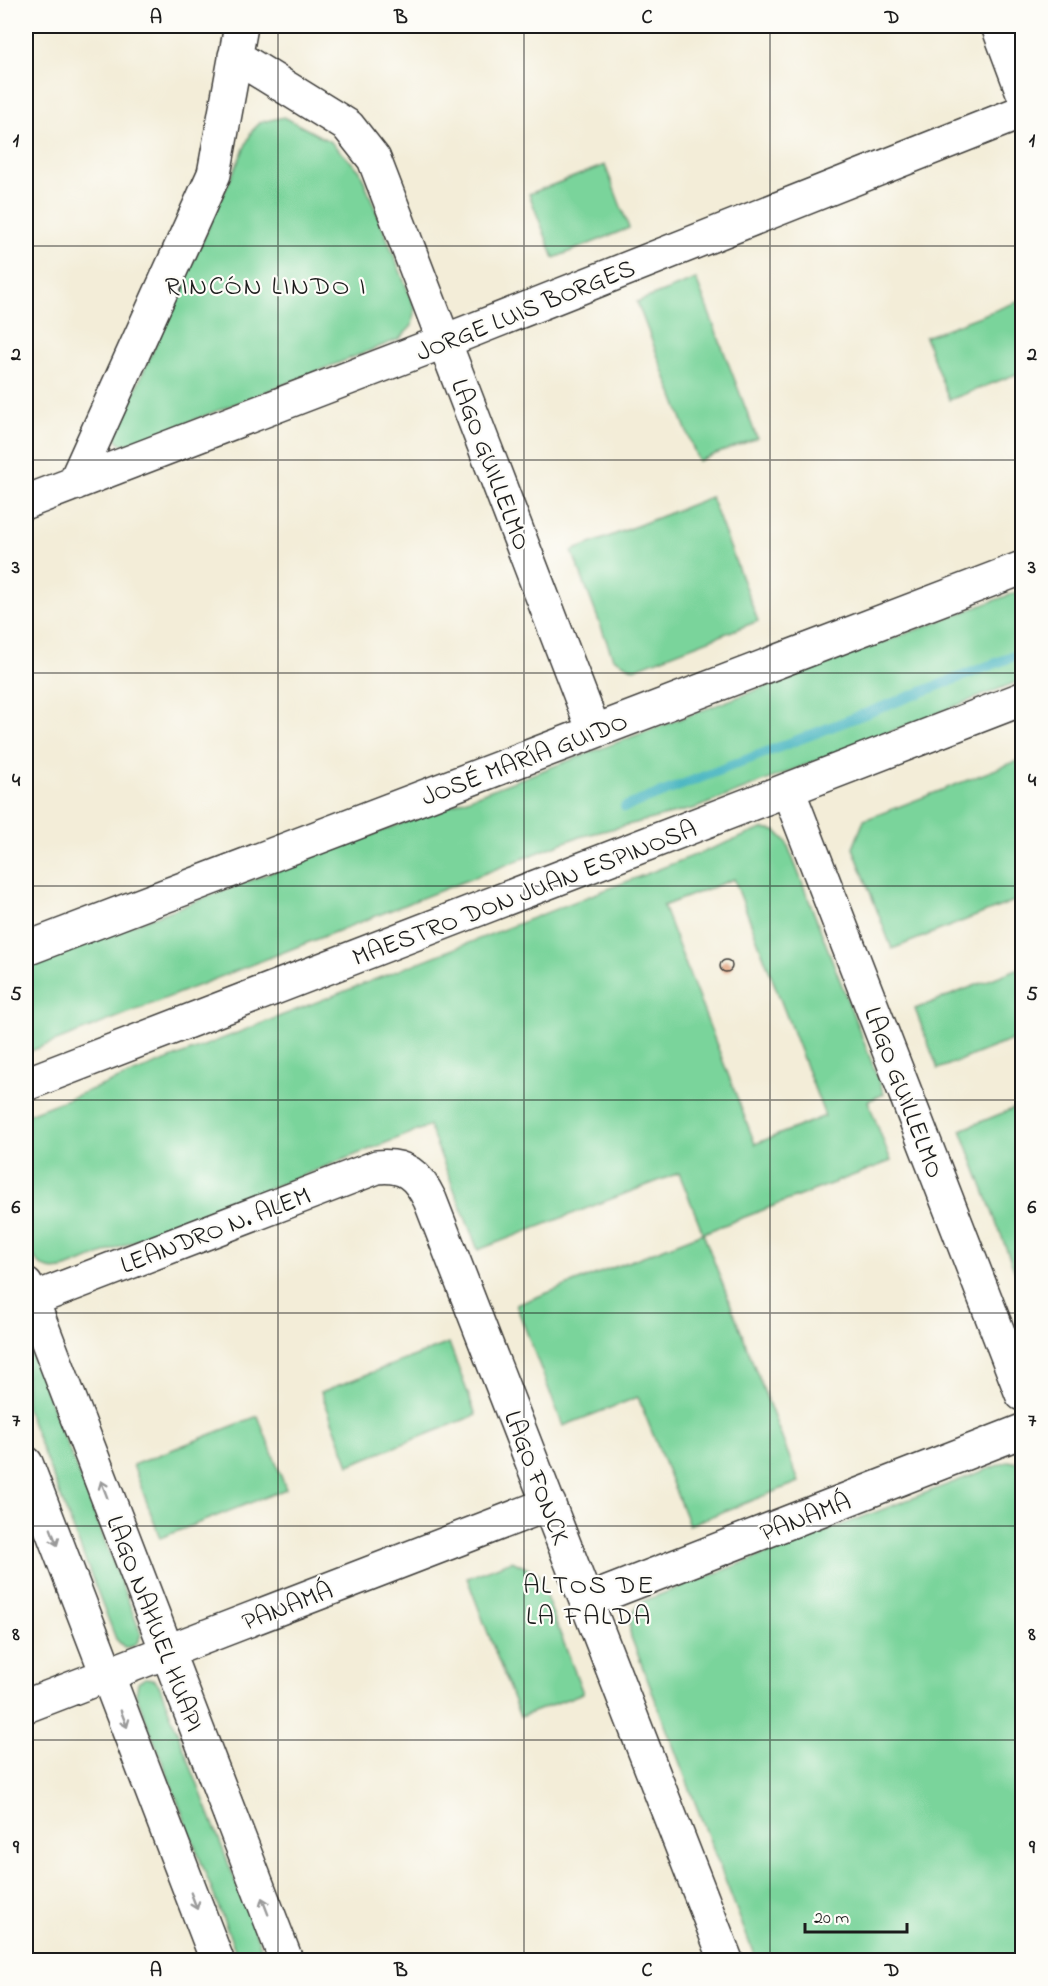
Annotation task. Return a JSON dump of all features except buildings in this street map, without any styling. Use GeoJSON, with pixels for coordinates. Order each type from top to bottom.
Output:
{"type":"FeatureCollection","features":[{"type":"Feature","properties":{"kind":"street"},"geometry":{"type":"LineString","coordinates":[[998,26],[1023,90]]}},
{"type":"Feature","properties":{"kind":"street"},"geometry":{"type":"LineString","coordinates":[[74,483],[214,174],[238,41]]}},
{"type":"Feature","properties":{"kind":"street","name":"LAGO GUILLELMO"},"geometry":{"type":"LineString","coordinates":[[238,41],[361,140],[383,179],[594,731]]}},
{"type":"Feature","properties":{"kind":"street","name":"JORGE LUIS BORGES"},"geometry":{"type":"LineString","coordinates":[[26,502],[1023,112]]}},
{"type":"Feature","properties":{"kind":"street","name":"JOSÉ MARÍA GUIDO"},"geometry":{"type":"LineString","coordinates":[[26,949],[1023,568]]}},
{"type":"Feature","properties":{"kind":"street","name":"MAESTRO DON JUAN ESPINOSA"},"geometry":{"type":"LineString","coordinates":[[26,1084],[1023,699]]}},
{"type":"Feature","properties":{"kind":"street","name":"LAGO GUILLELMO"},"geometry":{"type":"LineString","coordinates":[[788,790],[1023,1394]]}},
{"type":"Feature","properties":{"kind":"street","name":"LEANDRO N. ALEM"},"geometry":{"type":"LineString","coordinates":[[27,1296],[363,1172],[392,1166],[406,1169]]}},
{"type":"Feature","properties":{"kind":"street","name":"LAGO FONCK"},"geometry":{"type":"LineString","coordinates":[[406,1169],[416,1177],[430,1200],[726,1960]]}},
{"type":"Feature","properties":{"kind":"street","name":"LAGO NAHUEL HUAPI"},"geometry":{"type":"LineString","coordinates":[[27,1296],[286,1960]]}},
{"type":"Feature","properties":{"kind":"street","name":"PANAMÁ"},"geometry":{"type":"LineString","coordinates":[[586,1601],[1023,1431]]}},
{"type":"Feature","properties":{"kind":"street"},"geometry":{"type":"LineString","coordinates":[[26,1462],[217,1960]]}},
{"type":"Feature","properties":{"kind":"street","name":"PANAMÁ"},"geometry":{"type":"LineString","coordinates":[[26,1706],[549,1504]]}},
{"type":"Feature","properties":{"kind":"green space"},"geometry":{"type":"Polygon","coordinates":[[[284,117],[331,142],[360,171],[415,308],[412,326],[399,339],[133,444],[120,444],[116,437],[118,428],[252,131],[261,122],[284,117]]]}},
{"type":"Feature","properties":{"kind":"green space"},"geometry":{"type":"Polygon","coordinates":[[[605,165],[629,228],[554,258],[529,194],[605,165]]]}},
{"type":"Feature","properties":{"kind":"green space"},"geometry":{"type":"Polygon","coordinates":[[[696,279],[757,438],[698,461],[637,302],[696,279]]]}},
{"type":"Feature","properties":{"kind":"green space"},"geometry":{"type":"Polygon","coordinates":[[[1022,300],[1022,372],[949,400],[925,337],[1022,300]]]}},
{"type":"Feature","properties":{"kind":"green space"},"geometry":{"type":"Polygon","coordinates":[[[711,497],[758,621],[634,669],[613,658],[572,551],[711,497]]]}},
{"type":"Feature","properties":{"kind":"green space"},"geometry":{"type":"Polygon","coordinates":[[[1022,590],[1022,680],[696,808],[575,838],[26,1053],[26,965],[1022,590]]]}},
{"type":"Feature","properties":{"kind":"green space"},"geometry":{"type":"Polygon","coordinates":[[[1022,759],[1022,898],[892,949],[853,848],[864,820],[1022,759]]]}},
{"type":"Feature","properties":{"kind":"green space"},"geometry":{"type":"Polygon","coordinates":[[[762,829],[776,831],[786,841],[884,1094],[868,1101],[891,1161],[703,1233],[679,1173],[478,1250],[429,1126],[66,1268],[50,1269],[40,1264],[32,1253],[26,1223],[26,1115],[762,829]],[[734,879],[663,906],[755,1144],[825,1116],[734,879]]]}},
{"type":"Feature","properties":{"kind":"green space"},"geometry":{"type":"Polygon","coordinates":[[[1022,967],[1022,1036],[938,1069],[915,1009],[1022,967]]]}},
{"type":"Feature","properties":{"kind":"green space"},"geometry":{"type":"Polygon","coordinates":[[[1022,1105],[1022,1290],[961,1130],[1022,1105]]]}},
{"type":"Feature","properties":{"kind":"green space"},"geometry":{"type":"Polygon","coordinates":[[[703,1233],[799,1482],[689,1525],[638,1397],[563,1426],[516,1305],[703,1233]]]}},
{"type":"Feature","properties":{"kind":"green space"},"geometry":{"type":"Polygon","coordinates":[[[26,1339],[141,1634],[133,1646],[124,1647],[116,1639],[26,1408],[26,1339]]]}},
{"type":"Feature","properties":{"kind":"green space"},"geometry":{"type":"Polygon","coordinates":[[[449,1343],[476,1415],[349,1465],[321,1392],[449,1343]]]}},
{"type":"Feature","properties":{"kind":"green space"},"geometry":{"type":"Polygon","coordinates":[[[258,1416],[286,1489],[160,1538],[133,1465],[258,1416]]]}},
{"type":"Feature","properties":{"kind":"green space"},"geometry":{"type":"Polygon","coordinates":[[[1009,1461],[1022,1464],[1022,1960],[756,1960],[631,1637],[630,1626],[634,1611],[646,1600],[1009,1461]]]}},
{"type":"Feature","properties":{"kind":"green space"},"geometry":{"type":"Polygon","coordinates":[[[512,1561],[537,1573],[583,1693],[520,1717],[467,1578],[512,1561]]]}},
{"type":"Feature","properties":{"kind":"green space"},"geometry":{"type":"Polygon","coordinates":[[[145,1678],[153,1679],[159,1685],[266,1960],[239,1960],[136,1694],[138,1683],[145,1678]]]}},
{"type":"Feature","properties":{"kind":"waterway"},"geometry":{"type":"LineString","coordinates":[[625,807],[1022,653]]}},
{"type":"Feature","properties":{"kind":"district","name":"RINCÓN LINDO I"},"geometry":{"type":"Point","coordinates":[266,285]}},
{"type":"Feature","properties":{"kind":"district","name":"ALTOS DE LA FALDA"},"geometry":{"type":"Point","coordinates":[589,1600]}}]}
